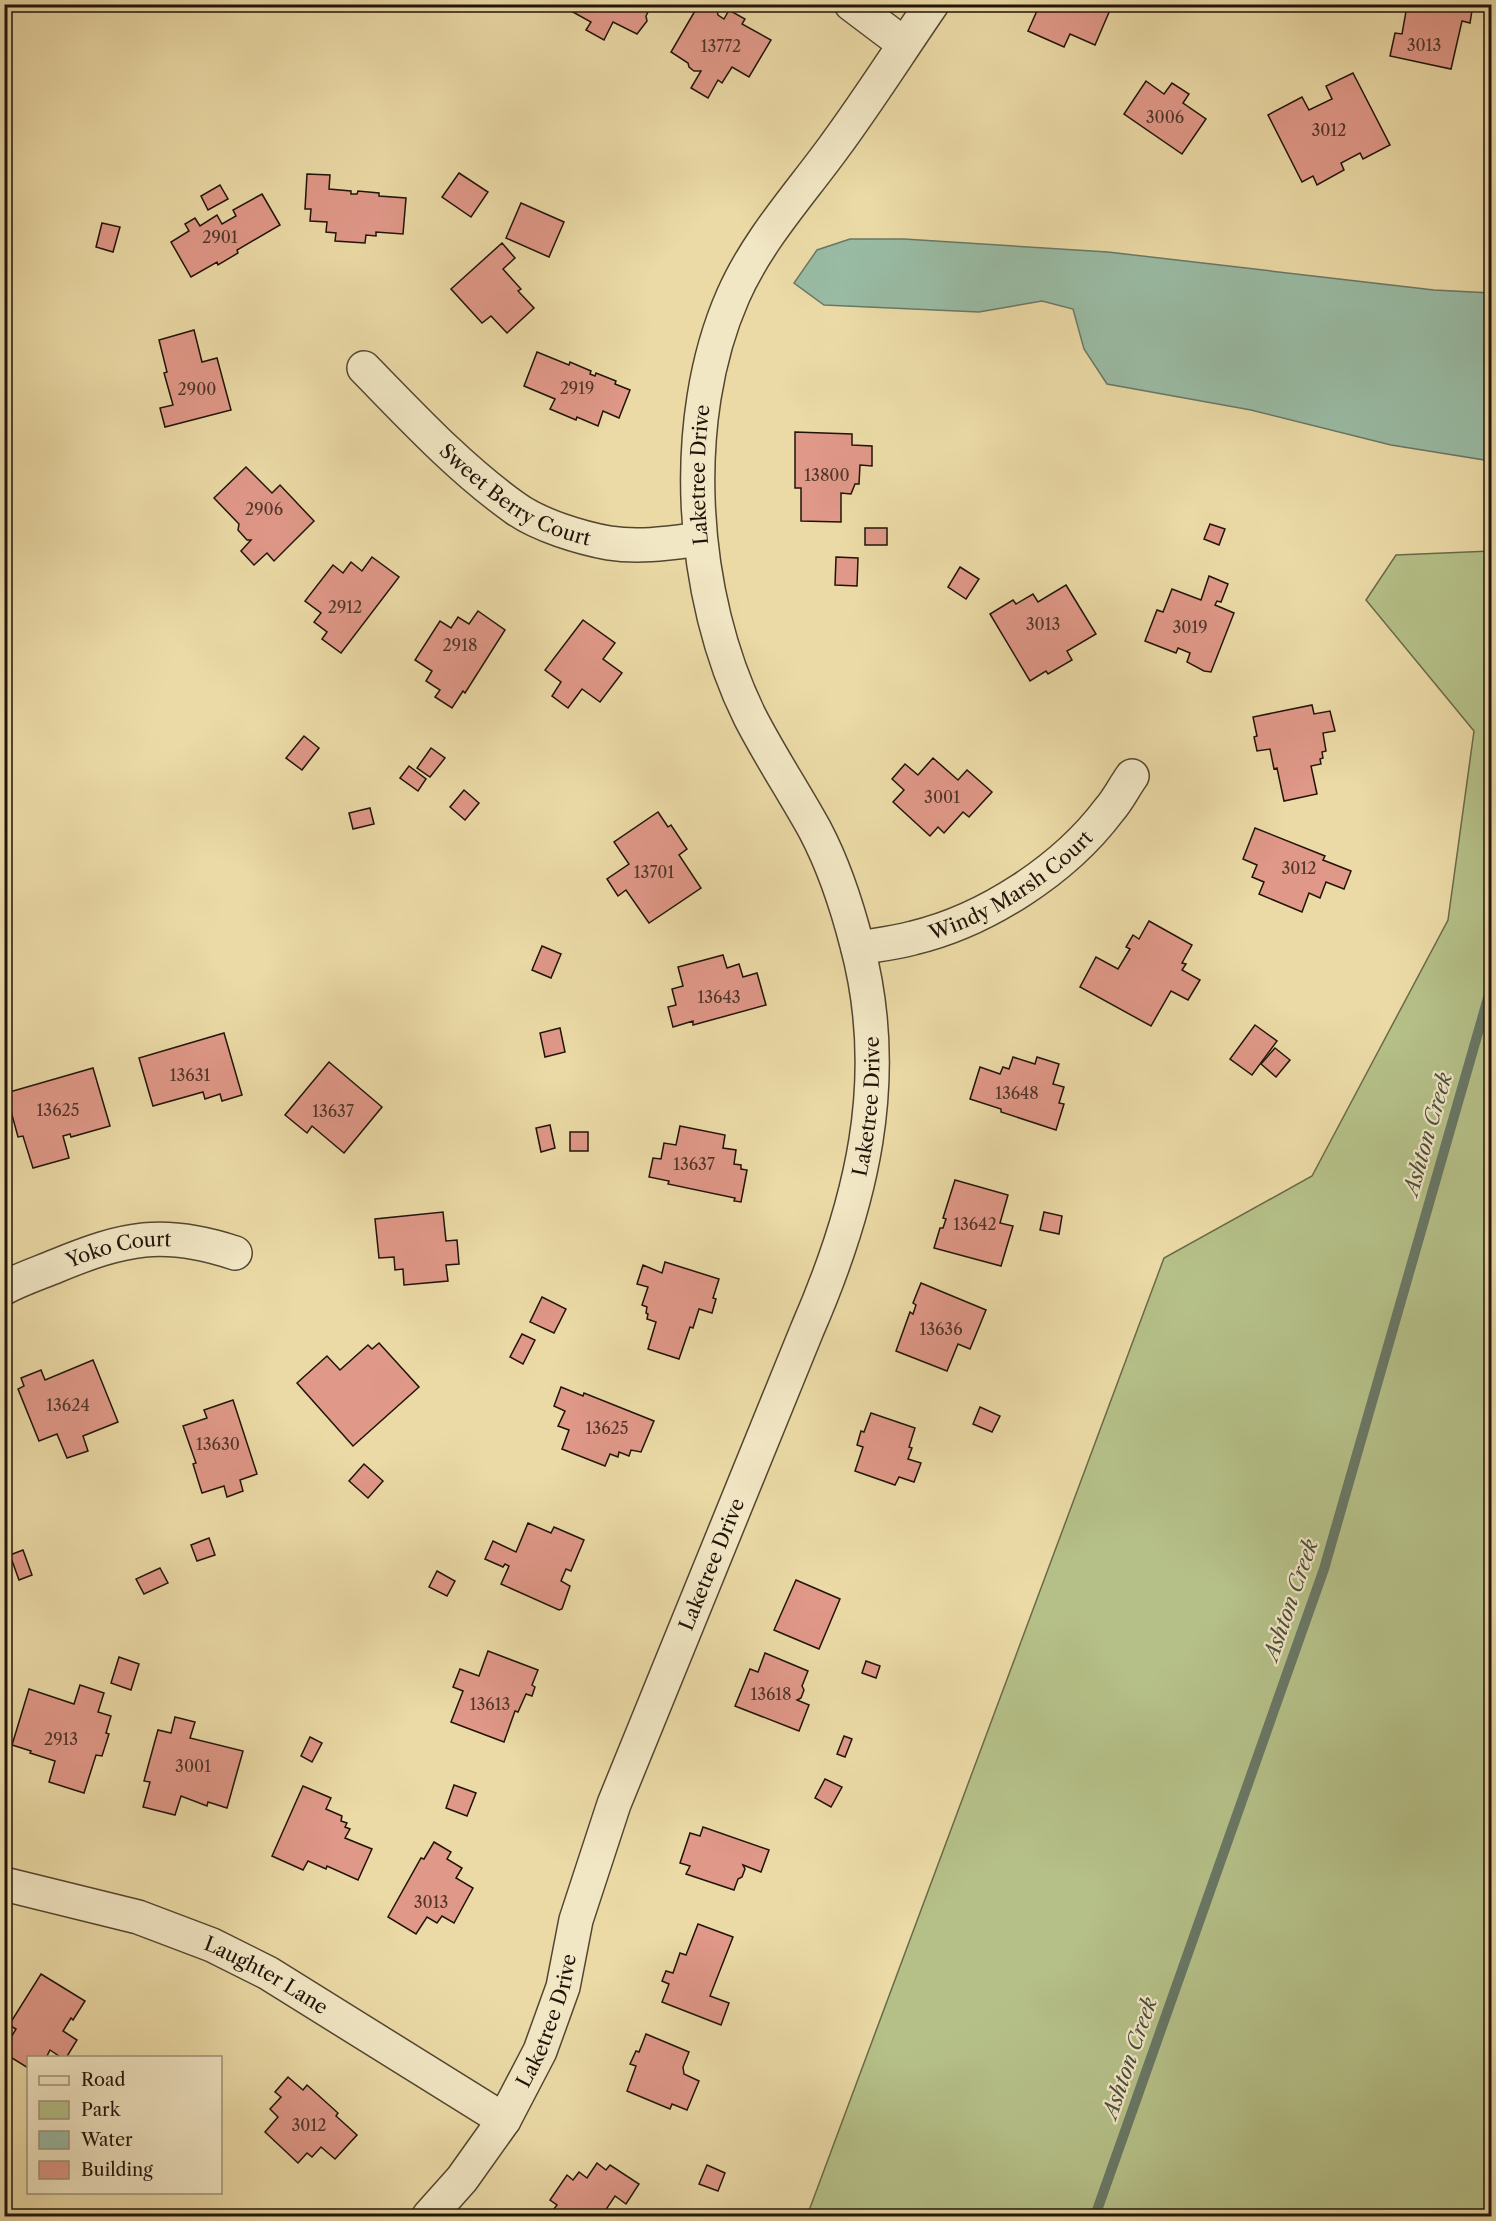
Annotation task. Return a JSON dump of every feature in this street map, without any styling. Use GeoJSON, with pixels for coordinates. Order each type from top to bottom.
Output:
{"type":"FeatureCollection","features":[{"type":"Feature","properties":{"kind":"street"},"geometry":{"type":"LineString","coordinates":[[851,4],[904,44]]}},
{"type":"Feature","properties":{"kind":"street","name":"Laketree Drive"},"geometry":{"type":"LineString","coordinates":[[429,2217],[462,2179],[504,2120],[540,2051],[559,1998],[576,1920],[614,1804],[832,1273],[855,1200],[870,1125],[873,1069],[869,1001],[858,948],[843,896],[817,834],[750,716],[724,652],[707,586],[700,539],[699,450],[705,394],[716,348],[733,296],[766,237],[836,145],[932,4]]}},
{"type":"Feature","properties":{"kind":"street","name":"Sweet Berry Court"},"geometry":{"type":"LineString","coordinates":[[364,368],[448,453],[516,510],[566,533],[610,543],[655,545],[700,539]]}},
{"type":"Feature","properties":{"kind":"street","name":"Windy Marsh Court"},"geometry":{"type":"LineString","coordinates":[[858,948],[914,938],[967,920],[1017,893],[1071,852],[1109,811],[1132,776]]}},
{"type":"Feature","properties":{"kind":"street","name":"Yoko Court"},"geometry":{"type":"LineString","coordinates":[[4,1288],[94,1250],[125,1241],[165,1238],[205,1243],[235,1253]]}},
{"type":"Feature","properties":{"kind":"street","name":"Laughter Lane"},"geometry":{"type":"LineString","coordinates":[[4,1884],[138,1917],[212,1946],[268,1973],[504,2120]]}},
{"type":"Feature","properties":{"kind":"green space"},"geometry":{"type":"Polygon","coordinates":[[[1491,551],[1491,2216],[807,2216],[1164,1258],[1312,1176],[1448,920],[1474,731],[1366,600],[1396,555],[1491,551]]]}},
{"type":"Feature","properties":{"kind":"water"},"geometry":{"type":"Polygon","coordinates":[[[850,239],[904,239],[1108,252],[1434,290],[1491,293],[1491,461],[1391,445],[1251,410],[1107,384],[1084,349],[1073,309],[1042,301],[979,312],[824,305],[794,283],[817,250],[850,239]]]}},
{"type":"Feature","properties":{"kind":"building"},"geometry":{"type":"Polygon","coordinates":[[[562,4],[652,4],[646,16],[647,21],[637,34],[613,22],[604,40],[586,30],[591,22],[562,4]]]}},
{"type":"Feature","properties":{"kind":"building"},"geometry":{"type":"Polygon","coordinates":[[[699,4],[717,10],[718,15],[724,19],[729,10],[745,19],[742,24],[771,40],[749,77],[732,67],[722,83],[718,80],[708,98],[691,88],[701,71],[694,71],[688,63],[671,52],[699,4]]]}},
{"type":"Feature","properties":{"kind":"building"},"geometry":{"type":"Polygon","coordinates":[[[1040,4],[1096,4],[1110,10],[1095,45],[1070,34],[1064,47],[1028,31],[1040,4]]]}},
{"type":"Feature","properties":{"kind":"building"},"geometry":{"type":"Polygon","coordinates":[[[1402,4],[1473,4],[1470,23],[1462,21],[1451,69],[1390,56],[1395,33],[1402,34],[1407,6],[1402,4]]]}},
{"type":"Feature","properties":{"kind":"building"},"geometry":{"type":"Polygon","coordinates":[[[1353,73],[1390,145],[1363,159],[1360,153],[1341,163],[1344,170],[1317,185],[1313,176],[1302,182],[1268,115],[1302,97],[1309,110],[1332,99],[1326,86],[1353,73]]]}},
{"type":"Feature","properties":{"kind":"building"},"geometry":{"type":"Polygon","coordinates":[[[1146,81],[1164,94],[1172,83],[1189,94],[1183,103],[1206,119],[1182,154],[1124,114],[1146,81]]]}},
{"type":"Feature","properties":{"kind":"building"},"geometry":{"type":"Polygon","coordinates":[[[459,173],[488,192],[471,217],[442,197],[459,173]]]}},
{"type":"Feature","properties":{"kind":"building"},"geometry":{"type":"Polygon","coordinates":[[[307,174],[330,175],[329,189],[351,191],[351,194],[357,194],[358,191],[379,193],[379,196],[406,198],[403,234],[376,232],[376,236],[366,235],[365,243],[335,241],[336,233],[326,232],[327,222],[310,221],[311,209],[305,209],[307,174]]]}},
{"type":"Feature","properties":{"kind":"building"},"geometry":{"type":"Polygon","coordinates":[[[220,185],[228,199],[208,210],[201,196],[220,185]]]}},
{"type":"Feature","properties":{"kind":"building"},"geometry":{"type":"Polygon","coordinates":[[[262,194],[280,225],[237,250],[238,253],[218,265],[217,262],[191,277],[171,242],[189,231],[185,224],[195,218],[200,226],[217,215],[222,224],[236,216],[233,210],[262,194]]]}},
{"type":"Feature","properties":{"kind":"building"},"geometry":{"type":"Polygon","coordinates":[[[521,203],[564,222],[549,257],[506,238],[521,203]]]}},
{"type":"Feature","properties":{"kind":"building"},"geometry":{"type":"Polygon","coordinates":[[[102,223],[120,227],[113,252],[96,247],[102,223]]]}},
{"type":"Feature","properties":{"kind":"building"},"geometry":{"type":"Polygon","coordinates":[[[502,243],[515,258],[503,269],[521,289],[518,291],[534,308],[507,333],[491,316],[482,323],[451,289],[502,243]]]}},
{"type":"Feature","properties":{"kind":"building"},"geometry":{"type":"Polygon","coordinates":[[[194,330],[202,362],[217,358],[231,410],[165,427],[160,408],[173,405],[164,373],[167,372],[159,340],[194,330]]]}},
{"type":"Feature","properties":{"kind":"building"},"geometry":{"type":"Polygon","coordinates":[[[537,352],[569,365],[570,362],[591,371],[590,374],[595,376],[596,373],[616,381],[615,384],[630,390],[619,418],[603,411],[598,426],[550,409],[555,399],[524,386],[537,352]]]}},
{"type":"Feature","properties":{"kind":"building"},"geometry":{"type":"Polygon","coordinates":[[[795,432],[852,434],[852,445],[872,446],[872,466],[860,465],[859,484],[855,484],[851,494],[841,493],[841,522],[801,521],[801,488],[795,488],[795,432]]]}},
{"type":"Feature","properties":{"kind":"building"},"geometry":{"type":"Polygon","coordinates":[[[246,467],[272,493],[280,485],[314,521],[274,561],[267,553],[254,565],[241,551],[251,540],[247,540],[238,530],[239,524],[214,498],[246,467]]]}},
{"type":"Feature","properties":{"kind":"building"},"geometry":{"type":"Polygon","coordinates":[[[1210,524],[1225,529],[1219,545],[1204,539],[1210,524]]]}},
{"type":"Feature","properties":{"kind":"building"},"geometry":{"type":"Polygon","coordinates":[[[865,528],[887,528],[887,545],[865,545],[865,528]]]}},
{"type":"Feature","properties":{"kind":"building"},"geometry":{"type":"Polygon","coordinates":[[[372,557],[399,577],[341,653],[322,639],[327,632],[314,622],[321,613],[305,601],[333,565],[343,573],[351,562],[362,571],[372,557]]]}},
{"type":"Feature","properties":{"kind":"building"},"geometry":{"type":"Polygon","coordinates":[[[836,557],[858,558],[857,586],[835,585],[836,557]]]}},
{"type":"Feature","properties":{"kind":"building"},"geometry":{"type":"Polygon","coordinates":[[[960,567],[979,579],[966,599],[948,587],[960,567]]]}},
{"type":"Feature","properties":{"kind":"building"},"geometry":{"type":"Polygon","coordinates":[[[1209,576],[1228,584],[1221,602],[1217,601],[1215,605],[1234,613],[1211,672],[1187,662],[1190,653],[1178,648],[1176,653],[1145,641],[1157,610],[1163,612],[1172,589],[1201,600],[1209,576]]]}},
{"type":"Feature","properties":{"kind":"building"},"geometry":{"type":"Polygon","coordinates":[[[1066,585],[1096,634],[1067,651],[1072,660],[1030,681],[990,614],[1013,600],[1016,604],[1033,594],[1038,602],[1066,585]]]}},
{"type":"Feature","properties":{"kind":"building"},"geometry":{"type":"Polygon","coordinates":[[[478,611],[505,630],[465,693],[463,691],[452,708],[435,697],[440,690],[426,681],[432,671],[415,660],[440,621],[451,628],[458,617],[469,624],[478,611]]]}},
{"type":"Feature","properties":{"kind":"building"},"geometry":{"type":"Polygon","coordinates":[[[583,620],[615,643],[603,659],[622,673],[600,702],[582,689],[568,708],[552,696],[561,682],[545,670],[583,620]]]}},
{"type":"Feature","properties":{"kind":"building"},"geometry":{"type":"Polygon","coordinates":[[[1312,705],[1314,714],[1330,711],[1335,731],[1323,733],[1326,751],[1322,752],[1321,764],[1311,766],[1317,794],[1284,801],[1277,768],[1274,769],[1270,749],[1257,751],[1253,717],[1312,705]]]}},
{"type":"Feature","properties":{"kind":"building"},"geometry":{"type":"Polygon","coordinates":[[[304,736],[319,748],[302,770],[286,758],[304,736]]]}},
{"type":"Feature","properties":{"kind":"building"},"geometry":{"type":"Polygon","coordinates":[[[431,748],[445,758],[430,777],[417,768],[431,748]]]}},
{"type":"Feature","properties":{"kind":"building"},"geometry":{"type":"Polygon","coordinates":[[[933,758],[958,780],[967,770],[992,792],[969,817],[963,812],[944,833],[938,827],[930,836],[893,802],[904,790],[892,779],[905,764],[918,775],[933,758]]]}},
{"type":"Feature","properties":{"kind":"building"},"geometry":{"type":"Polygon","coordinates":[[[409,766],[426,779],[418,791],[400,778],[409,766]]]}},
{"type":"Feature","properties":{"kind":"building"},"geometry":{"type":"Polygon","coordinates":[[[464,790],[479,803],[465,820],[450,807],[464,790]]]}},
{"type":"Feature","properties":{"kind":"building"},"geometry":{"type":"Polygon","coordinates":[[[370,808],[374,824],[353,829],[349,813],[370,808]]]}},
{"type":"Feature","properties":{"kind":"building"},"geometry":{"type":"Polygon","coordinates":[[[658,812],[668,827],[671,825],[687,849],[679,855],[701,888],[649,923],[626,890],[618,896],[607,879],[629,864],[614,842],[658,812]]]}},
{"type":"Feature","properties":{"kind":"building"},"geometry":{"type":"Polygon","coordinates":[[[1255,828],[1325,856],[1323,860],[1351,871],[1344,889],[1326,882],[1320,898],[1309,893],[1302,912],[1259,894],[1264,882],[1252,877],[1257,865],[1243,859],[1255,828]]]}},
{"type":"Feature","properties":{"kind":"building"},"geometry":{"type":"Polygon","coordinates":[[[1149,921],[1192,945],[1182,963],[1186,964],[1182,970],[1200,980],[1188,1000],[1171,991],[1151,1026],[1080,987],[1096,957],[1118,969],[1130,949],[1126,947],[1133,935],[1139,939],[1149,921]]]}},
{"type":"Feature","properties":{"kind":"building"},"geometry":{"type":"Polygon","coordinates":[[[542,946],[561,954],[551,978],[532,970],[542,946]]]}},
{"type":"Feature","properties":{"kind":"building"},"geometry":{"type":"Polygon","coordinates":[[[723,955],[727,968],[739,964],[743,977],[757,973],[766,1005],[693,1025],[693,1021],[673,1027],[668,1007],[676,1005],[672,989],[683,986],[678,967],[723,955]]]}},
{"type":"Feature","properties":{"kind":"building"},"geometry":{"type":"Polygon","coordinates":[[[1255,1025],[1277,1041],[1252,1075],[1230,1059],[1255,1025]]]}},
{"type":"Feature","properties":{"kind":"building"},"geometry":{"type":"Polygon","coordinates":[[[560,1028],[565,1052],[545,1057],[540,1033],[560,1028]]]}},
{"type":"Feature","properties":{"kind":"building"},"geometry":{"type":"Polygon","coordinates":[[[224,1033],[242,1095],[222,1101],[220,1094],[205,1099],[203,1092],[153,1106],[139,1058],[224,1033]]]}},
{"type":"Feature","properties":{"kind":"building"},"geometry":{"type":"Polygon","coordinates":[[[1275,1048],[1290,1060],[1276,1077],[1261,1064],[1275,1048]]]}},
{"type":"Feature","properties":{"kind":"building"},"geometry":{"type":"Polygon","coordinates":[[[1013,1057],[1035,1064],[1037,1057],[1059,1064],[1053,1084],[1064,1087],[1059,1103],[1064,1104],[1056,1130],[970,1099],[980,1067],[1000,1074],[1003,1067],[1009,1069],[1013,1057]]]}},
{"type":"Feature","properties":{"kind":"building"},"geometry":{"type":"Polygon","coordinates":[[[329,1062],[382,1107],[344,1153],[312,1126],[307,1133],[285,1115],[329,1062]]]}},
{"type":"Feature","properties":{"kind":"building"},"geometry":{"type":"Polygon","coordinates":[[[93,1068],[110,1126],[71,1137],[70,1134],[63,1136],[69,1158],[33,1168],[23,1136],[18,1137],[6,1093],[93,1068]]]}},
{"type":"Feature","properties":{"kind":"building"},"geometry":{"type":"Polygon","coordinates":[[[550,1125],[555,1148],[541,1152],[536,1128],[550,1125]]]}},
{"type":"Feature","properties":{"kind":"building"},"geometry":{"type":"Polygon","coordinates":[[[680,1126],[725,1135],[723,1148],[736,1150],[734,1164],[741,1165],[741,1169],[747,1170],[741,1202],[734,1201],[735,1198],[668,1184],[669,1181],[649,1177],[653,1158],[661,1159],[664,1143],[676,1145],[680,1126]]]}},
{"type":"Feature","properties":{"kind":"building"},"geometry":{"type":"Polygon","coordinates":[[[570,1132],[588,1132],[588,1151],[570,1151],[570,1132]]]}},
{"type":"Feature","properties":{"kind":"building"},"geometry":{"type":"Polygon","coordinates":[[[955,1180],[1008,1195],[1000,1223],[1013,1226],[1001,1266],[934,1248],[940,1228],[943,1228],[946,1219],[943,1218],[955,1180]]]}},
{"type":"Feature","properties":{"kind":"building"},"geometry":{"type":"Polygon","coordinates":[[[443,1212],[446,1241],[457,1240],[459,1264],[446,1265],[448,1281],[404,1285],[403,1269],[395,1270],[394,1257],[379,1258],[375,1219],[443,1212]]]}},
{"type":"Feature","properties":{"kind":"building"},"geometry":{"type":"Polygon","coordinates":[[[1044,1212],[1062,1216],[1059,1234],[1040,1230],[1044,1212]]]}},
{"type":"Feature","properties":{"kind":"building"},"geometry":{"type":"Polygon","coordinates":[[[665,1262],[719,1279],[713,1298],[716,1299],[712,1313],[699,1309],[679,1359],[648,1349],[656,1322],[647,1319],[647,1307],[642,1305],[648,1287],[637,1284],[643,1265],[662,1273],[665,1262]]]}},
{"type":"Feature","properties":{"kind":"building"},"geometry":{"type":"Polygon","coordinates":[[[921,1283],[986,1310],[970,1349],[958,1344],[947,1371],[896,1351],[910,1312],[913,1314],[916,1305],[913,1303],[921,1283]]]}},
{"type":"Feature","properties":{"kind":"building"},"geometry":{"type":"Polygon","coordinates":[[[542,1297],[566,1309],[554,1333],[530,1322],[542,1297]]]}},
{"type":"Feature","properties":{"kind":"building"},"geometry":{"type":"Polygon","coordinates":[[[522,1334],[535,1340],[523,1364],[510,1357],[522,1334]]]}},
{"type":"Feature","properties":{"kind":"building"},"geometry":{"type":"Polygon","coordinates":[[[379,1343],[419,1387],[353,1446],[297,1383],[327,1356],[340,1370],[368,1345],[372,1349],[379,1343]]]}},
{"type":"Feature","properties":{"kind":"building"},"geometry":{"type":"Polygon","coordinates":[[[93,1360],[118,1422],[83,1436],[88,1451],[67,1458],[57,1434],[39,1441],[18,1389],[24,1386],[21,1378],[41,1370],[45,1380],[93,1360]]]}},
{"type":"Feature","properties":{"kind":"building"},"geometry":{"type":"Polygon","coordinates":[[[561,1387],[583,1396],[584,1393],[654,1421],[641,1452],[631,1450],[629,1456],[619,1452],[618,1457],[610,1454],[605,1466],[562,1449],[569,1430],[558,1426],[565,1411],[554,1406],[561,1387]]]}},
{"type":"Feature","properties":{"kind":"building"},"geometry":{"type":"Polygon","coordinates":[[[233,1400],[257,1474],[240,1480],[243,1491],[227,1497],[224,1486],[202,1493],[193,1464],[196,1463],[183,1426],[207,1418],[204,1410],[233,1400]]]}},
{"type":"Feature","properties":{"kind":"building"},"geometry":{"type":"Polygon","coordinates":[[[980,1407],[1000,1416],[992,1432],[973,1424],[980,1407]]]}},
{"type":"Feature","properties":{"kind":"building"},"geometry":{"type":"Polygon","coordinates":[[[871,1413],[915,1428],[908,1459],[921,1463],[914,1482],[899,1477],[895,1485],[855,1471],[863,1447],[857,1445],[861,1431],[864,1432],[871,1413]]]}},
{"type":"Feature","properties":{"kind":"building"},"geometry":{"type":"Polygon","coordinates":[[[364,1464],[383,1481],[368,1498],[349,1481],[364,1464]]]}},
{"type":"Feature","properties":{"kind":"building"},"geometry":{"type":"Polygon","coordinates":[[[528,1523],[551,1533],[554,1527],[584,1540],[571,1571],[566,1569],[561,1581],[570,1586],[562,1609],[559,1610],[501,1584],[509,1566],[505,1564],[503,1567],[485,1559],[493,1541],[516,1552],[528,1523]]]}},
{"type":"Feature","properties":{"kind":"building"},"geometry":{"type":"Polygon","coordinates":[[[209,1538],[215,1555],[197,1561],[191,1545],[209,1538]]]}},
{"type":"Feature","properties":{"kind":"building"},"geometry":{"type":"Polygon","coordinates":[[[23,1550],[32,1575],[19,1580],[10,1555],[23,1550]]]}},
{"type":"Feature","properties":{"kind":"building"},"geometry":{"type":"Polygon","coordinates":[[[160,1568],[168,1583],[144,1594],[136,1579],[160,1568]]]}},
{"type":"Feature","properties":{"kind":"building"},"geometry":{"type":"Polygon","coordinates":[[[437,1571],[455,1581],[447,1596],[429,1587],[437,1571]]]}},
{"type":"Feature","properties":{"kind":"building"},"geometry":{"type":"Polygon","coordinates":[[[796,1580],[840,1599],[819,1649],[774,1630],[796,1580]]]}},
{"type":"Feature","properties":{"kind":"building"},"geometry":{"type":"Polygon","coordinates":[[[488,1651],[538,1670],[532,1685],[535,1687],[532,1696],[526,1694],[518,1712],[515,1711],[504,1742],[451,1722],[463,1691],[453,1687],[460,1669],[479,1676],[488,1651]]]}},
{"type":"Feature","properties":{"kind":"building"},"geometry":{"type":"Polygon","coordinates":[[[765,1653],[808,1671],[802,1686],[804,1690],[801,1698],[797,1700],[809,1705],[799,1731],[735,1706],[750,1669],[758,1672],[765,1653]]]}},
{"type":"Feature","properties":{"kind":"building"},"geometry":{"type":"Polygon","coordinates":[[[119,1657],[139,1664],[131,1690],[111,1683],[119,1657]]]}},
{"type":"Feature","properties":{"kind":"building"},"geometry":{"type":"Polygon","coordinates":[[[866,1661],[880,1666],[876,1678],[862,1673],[866,1661]]]}},
{"type":"Feature","properties":{"kind":"building"},"geometry":{"type":"Polygon","coordinates":[[[80,1685],[104,1693],[98,1712],[111,1716],[106,1733],[109,1734],[102,1756],[96,1755],[84,1793],[49,1782],[55,1761],[12,1745],[29,1689],[74,1704],[80,1685]]]}},
{"type":"Feature","properties":{"kind":"building"},"geometry":{"type":"Polygon","coordinates":[[[175,1717],[195,1722],[190,1738],[243,1751],[227,1808],[208,1802],[207,1806],[181,1796],[175,1815],[143,1807],[150,1782],[144,1781],[158,1730],[171,1733],[175,1717]]]}},
{"type":"Feature","properties":{"kind":"building"},"geometry":{"type":"Polygon","coordinates":[[[844,1736],[852,1739],[845,1757],[837,1754],[844,1736]]]}},
{"type":"Feature","properties":{"kind":"building"},"geometry":{"type":"Polygon","coordinates":[[[310,1737],[322,1743],[312,1762],[301,1756],[310,1737]]]}},
{"type":"Feature","properties":{"kind":"building"},"geometry":{"type":"Polygon","coordinates":[[[825,1779],[842,1787],[831,1807],[815,1798],[825,1779]]]}},
{"type":"Feature","properties":{"kind":"building"},"geometry":{"type":"Polygon","coordinates":[[[454,1785],[476,1793],[467,1816],[446,1808],[454,1785]]]}},
{"type":"Feature","properties":{"kind":"building"},"geometry":{"type":"Polygon","coordinates":[[[303,1786],[331,1798],[326,1809],[342,1816],[341,1821],[347,1823],[345,1827],[350,1829],[345,1838],[372,1849],[358,1880],[327,1866],[326,1869],[308,1861],[303,1870],[272,1856],[303,1786]]]}},
{"type":"Feature","properties":{"kind":"building"},"geometry":{"type":"Polygon","coordinates":[[[703,1827],[769,1850],[761,1872],[743,1865],[745,1869],[734,1890],[686,1874],[690,1866],[680,1863],[690,1833],[700,1836],[703,1827]]]}},
{"type":"Feature","properties":{"kind":"building"},"geometry":{"type":"Polygon","coordinates":[[[434,1842],[451,1852],[447,1859],[462,1868],[456,1878],[473,1888],[454,1923],[442,1916],[437,1923],[427,1917],[416,1934],[388,1917],[421,1858],[424,1859],[434,1842]]]}},
{"type":"Feature","properties":{"kind":"building"},"geometry":{"type":"Polygon","coordinates":[[[698,1924],[733,1937],[710,1996],[729,2003],[721,2025],[662,2002],[669,1984],[662,1981],[666,1971],[673,1973],[680,1953],[686,1955],[698,1924]]]}},
{"type":"Feature","properties":{"kind":"building"},"geometry":{"type":"Polygon","coordinates":[[[41,1974],[85,2001],[63,2031],[77,2040],[67,2056],[59,2056],[50,2050],[47,2056],[27,2056],[27,2067],[4,2053],[16,2029],[9,2025],[41,1974]]]}},
{"type":"Feature","properties":{"kind":"building"},"geometry":{"type":"Polygon","coordinates":[[[646,2034],[689,2052],[683,2067],[684,2074],[699,2081],[687,2110],[672,2104],[670,2109],[627,2091],[636,2066],[630,2064],[636,2051],[639,2052],[646,2034]]]}},
{"type":"Feature","properties":{"kind":"building"},"geometry":{"type":"Polygon","coordinates":[[[288,2077],[303,2090],[307,2085],[338,2113],[336,2116],[357,2135],[335,2159],[321,2147],[312,2157],[307,2153],[298,2163],[265,2132],[278,2117],[270,2109],[281,2097],[275,2092],[288,2077]]]}},
{"type":"Feature","properties":{"kind":"building"},"geometry":{"type":"Polygon","coordinates":[[[597,2163],[606,2170],[610,2165],[639,2184],[626,2204],[615,2196],[603,2214],[600,2212],[598,2215],[601,2216],[553,2216],[551,2213],[557,2205],[550,2200],[567,2175],[573,2180],[579,2172],[587,2178],[597,2163]]]}},
{"type":"Feature","properties":{"kind":"building"},"geometry":{"type":"Polygon","coordinates":[[[707,2165],[725,2173],[718,2191],[699,2184],[707,2165]]]}},
{"type":"Feature","properties":{"kind":"building"},"geometry":{"type":"Polygon","coordinates":[[[177,2210],[186,2216],[172,2216],[177,2210]]]}},
{"type":"Feature","properties":{"kind":"waterway","name":"Ashton Creek"},"geometry":{"type":"LineString","coordinates":[[1095,2216],[1324,1569],[1492,984]]}}]}
